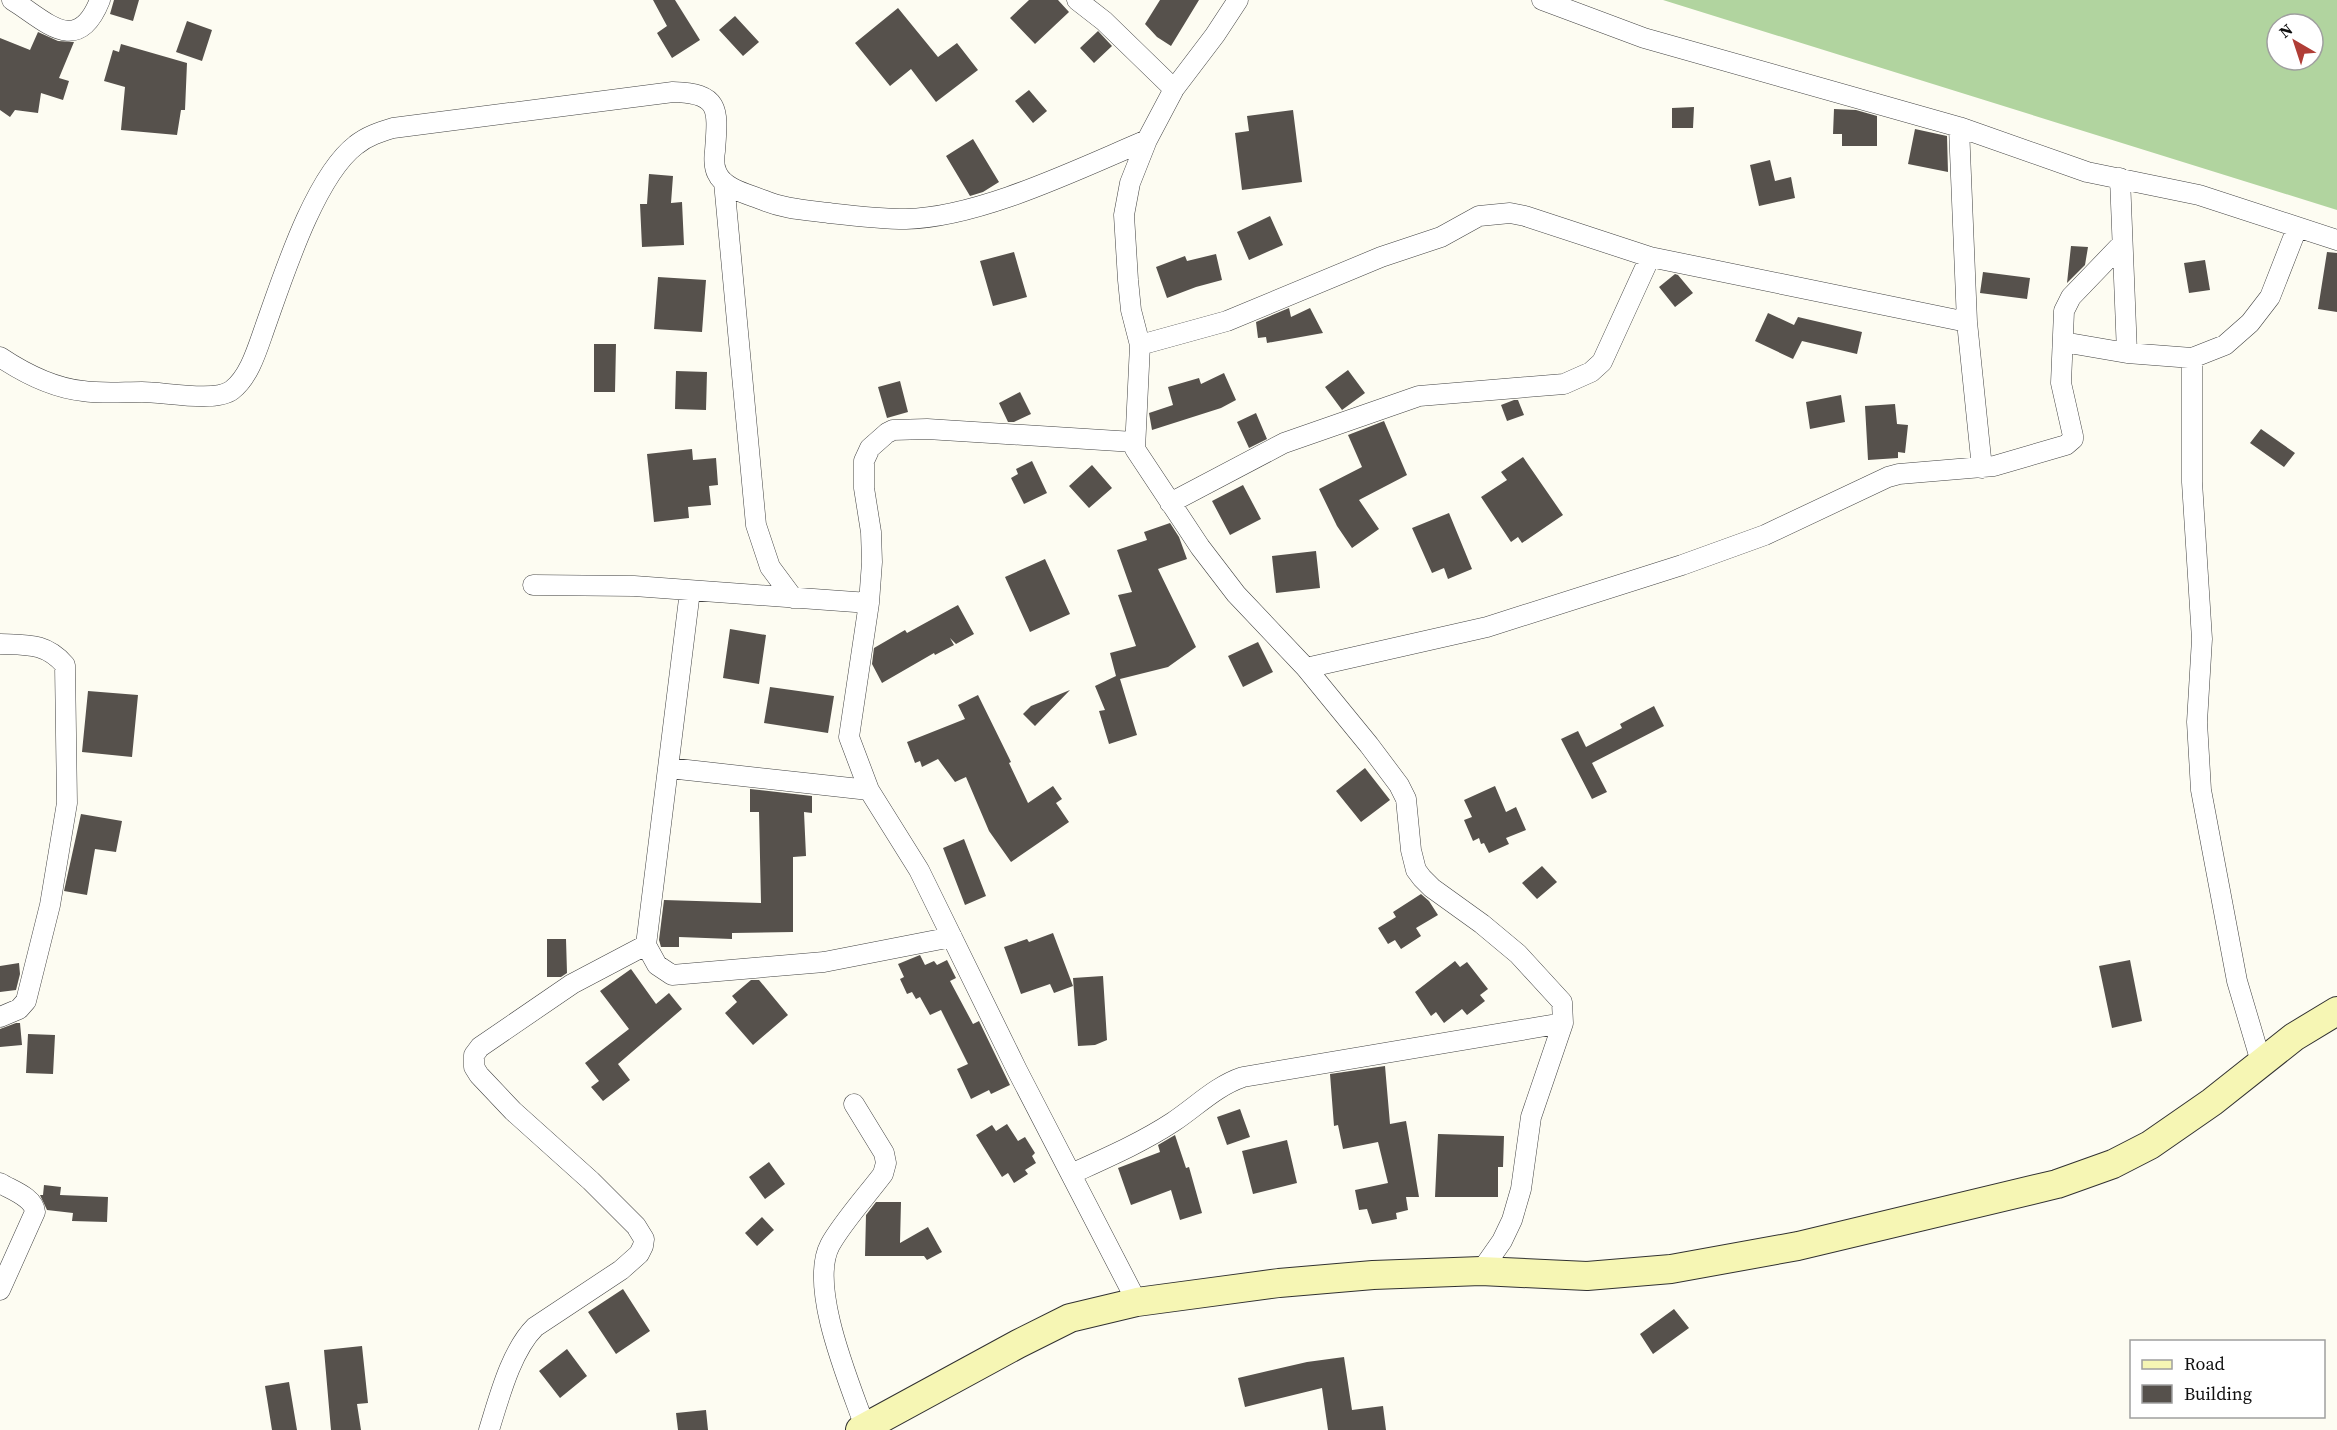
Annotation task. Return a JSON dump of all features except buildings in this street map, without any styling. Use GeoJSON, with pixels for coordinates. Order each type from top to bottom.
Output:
{"type":"FeatureCollection","features":[{"type":"Feature","properties":{"kind":"street"},"geometry":{"type":"LineString","coordinates":[[12,0],[56,30],[71,32],[89,20],[100,0]]}},
{"type":"Feature","properties":{"kind":"street"},"geometry":{"type":"LineString","coordinates":[[1077,0],[1104,21],[1174,89]]}},
{"type":"Feature","properties":{"kind":"street"},"geometry":{"type":"LineString","coordinates":[[1238,0],[1174,89],[1147,140],[1130,183],[1124,215],[1128,280],[1131,310],[1140,345],[1134,442],[1137,454],[1236,594],[1306,668],[1399,785],[1406,800],[1416,870],[1422,879],[1518,954],[1562,1002],[1563,1023],[1531,1117],[1521,1189],[1512,1220],[1502,1241],[1481,1271]]}},
{"type":"Feature","properties":{"kind":"street"},"geometry":{"type":"LineString","coordinates":[[1542,0],[1644,38],[1959,127],[2087,172],[2199,195],[2337,240]]}},
{"type":"Feature","properties":{"kind":"street"},"geometry":{"type":"LineString","coordinates":[[0,357],[44,381],[82,392],[148,392],[215,396],[231,390],[245,373],[255,354],[309,213],[337,164],[354,146],[369,136],[393,128],[673,92],[689,92],[712,103],[717,116],[714,159],[716,173],[724,182],[769,203],[791,208],[873,218],[909,219],[949,213],[1000,199],[1147,140]]}},
{"type":"Feature","properties":{"kind":"street"},"geometry":{"type":"LineString","coordinates":[[1959,127],[1967,322],[1982,468]]}},
{"type":"Feature","properties":{"kind":"street"},"geometry":{"type":"LineString","coordinates":[[2120,178],[2127,353]]}},
{"type":"Feature","properties":{"kind":"street"},"geometry":{"type":"LineString","coordinates":[[724,182],[756,525],[770,567],[793,598]]}},
{"type":"Feature","properties":{"kind":"street"},"geometry":{"type":"LineString","coordinates":[[1140,345],[1227,321],[1381,257],[1441,237],[1479,216],[1510,213],[1650,257],[1967,322]]}},
{"type":"Feature","properties":{"kind":"street"},"geometry":{"type":"LineString","coordinates":[[2063,342],[2127,353],[2192,358],[2225,345],[2250,323],[2270,297],[2297,228]]}},
{"type":"Feature","properties":{"kind":"street"},"geometry":{"type":"LineString","coordinates":[[1306,668],[1487,627],[1682,565],[1765,535],[1888,477],[1899,474],[1994,466],[2066,445],[2073,439],[2061,383],[2064,311],[2070,297],[2121,245]]}},
{"type":"Feature","properties":{"kind":"street"},"geometry":{"type":"LineString","coordinates":[[1170,503],[1284,443],[1419,396],[1564,384],[1591,372],[1602,362],[1650,257]]}},
{"type":"Feature","properties":{"kind":"street"},"geometry":{"type":"LineString","coordinates":[[2192,358],[2192,482],[2202,639],[2197,722],[2201,790],[2237,981],[2261,1062]]}},
{"type":"Feature","properties":{"kind":"street"},"geometry":{"type":"LineString","coordinates":[[1134,442],[927,429],[893,430],[886,433],[870,448],[864,461],[864,488],[871,532],[869,603],[849,728],[852,749],[869,790],[919,870],[1017,1070],[1137,1302]]}},
{"type":"Feature","properties":{"kind":"street"},"geometry":{"type":"LineString","coordinates":[[533,585],[633,586],[869,603]]}},
{"type":"Feature","properties":{"kind":"street"},"geometry":{"type":"LineString","coordinates":[[690,591],[646,945],[657,965],[672,975],[824,962],[952,938]]}},
{"type":"Feature","properties":{"kind":"street"},"geometry":{"type":"LineString","coordinates":[[0,644],[50,650],[65,665],[67,803],[50,905],[26,1000],[19,1009],[0,1017]]}},
{"type":"Feature","properties":{"kind":"street"},"geometry":{"type":"LineString","coordinates":[[669,768],[869,790]]}},
{"type":"Feature","properties":{"kind":"street"},"geometry":{"type":"LineString","coordinates":[[489,1430],[501,1391],[527,1335],[535,1327],[621,1270],[639,1254],[644,1239],[636,1227],[591,1181],[507,1104],[474,1067],[474,1055],[480,1047],[572,984],[646,945]]}},
{"type":"Feature","properties":{"kind":"street"},"geometry":{"type":"LineString","coordinates":[[854,1104],[884,1153],[886,1163],[883,1174],[830,1245],[824,1267],[824,1288],[829,1319],[862,1429],[1070,1318],[1137,1302],[1279,1282],[1373,1275],[1481,1271],[1587,1276],[1671,1269],[1798,1246],[2056,1184],[2113,1164],[2150,1145],[2212,1102],[2294,1037],[2337,1011]]}},
{"type":"Feature","properties":{"kind":"street"},"geometry":{"type":"LineString","coordinates":[[1071,1174],[1136,1144],[1175,1120],[1216,1089],[1243,1077],[1563,1023]]}},
{"type":"Feature","properties":{"kind":"street"},"geometry":{"type":"LineString","coordinates":[[0,1183],[30,1201],[35,1207],[35,1212],[0,1290]]}},
{"type":"Feature","properties":{"kind":"green space"},"geometry":{"type":"Polygon","coordinates":[[[1663,0],[2337,0],[2337,210],[1663,0]]]}}]}
